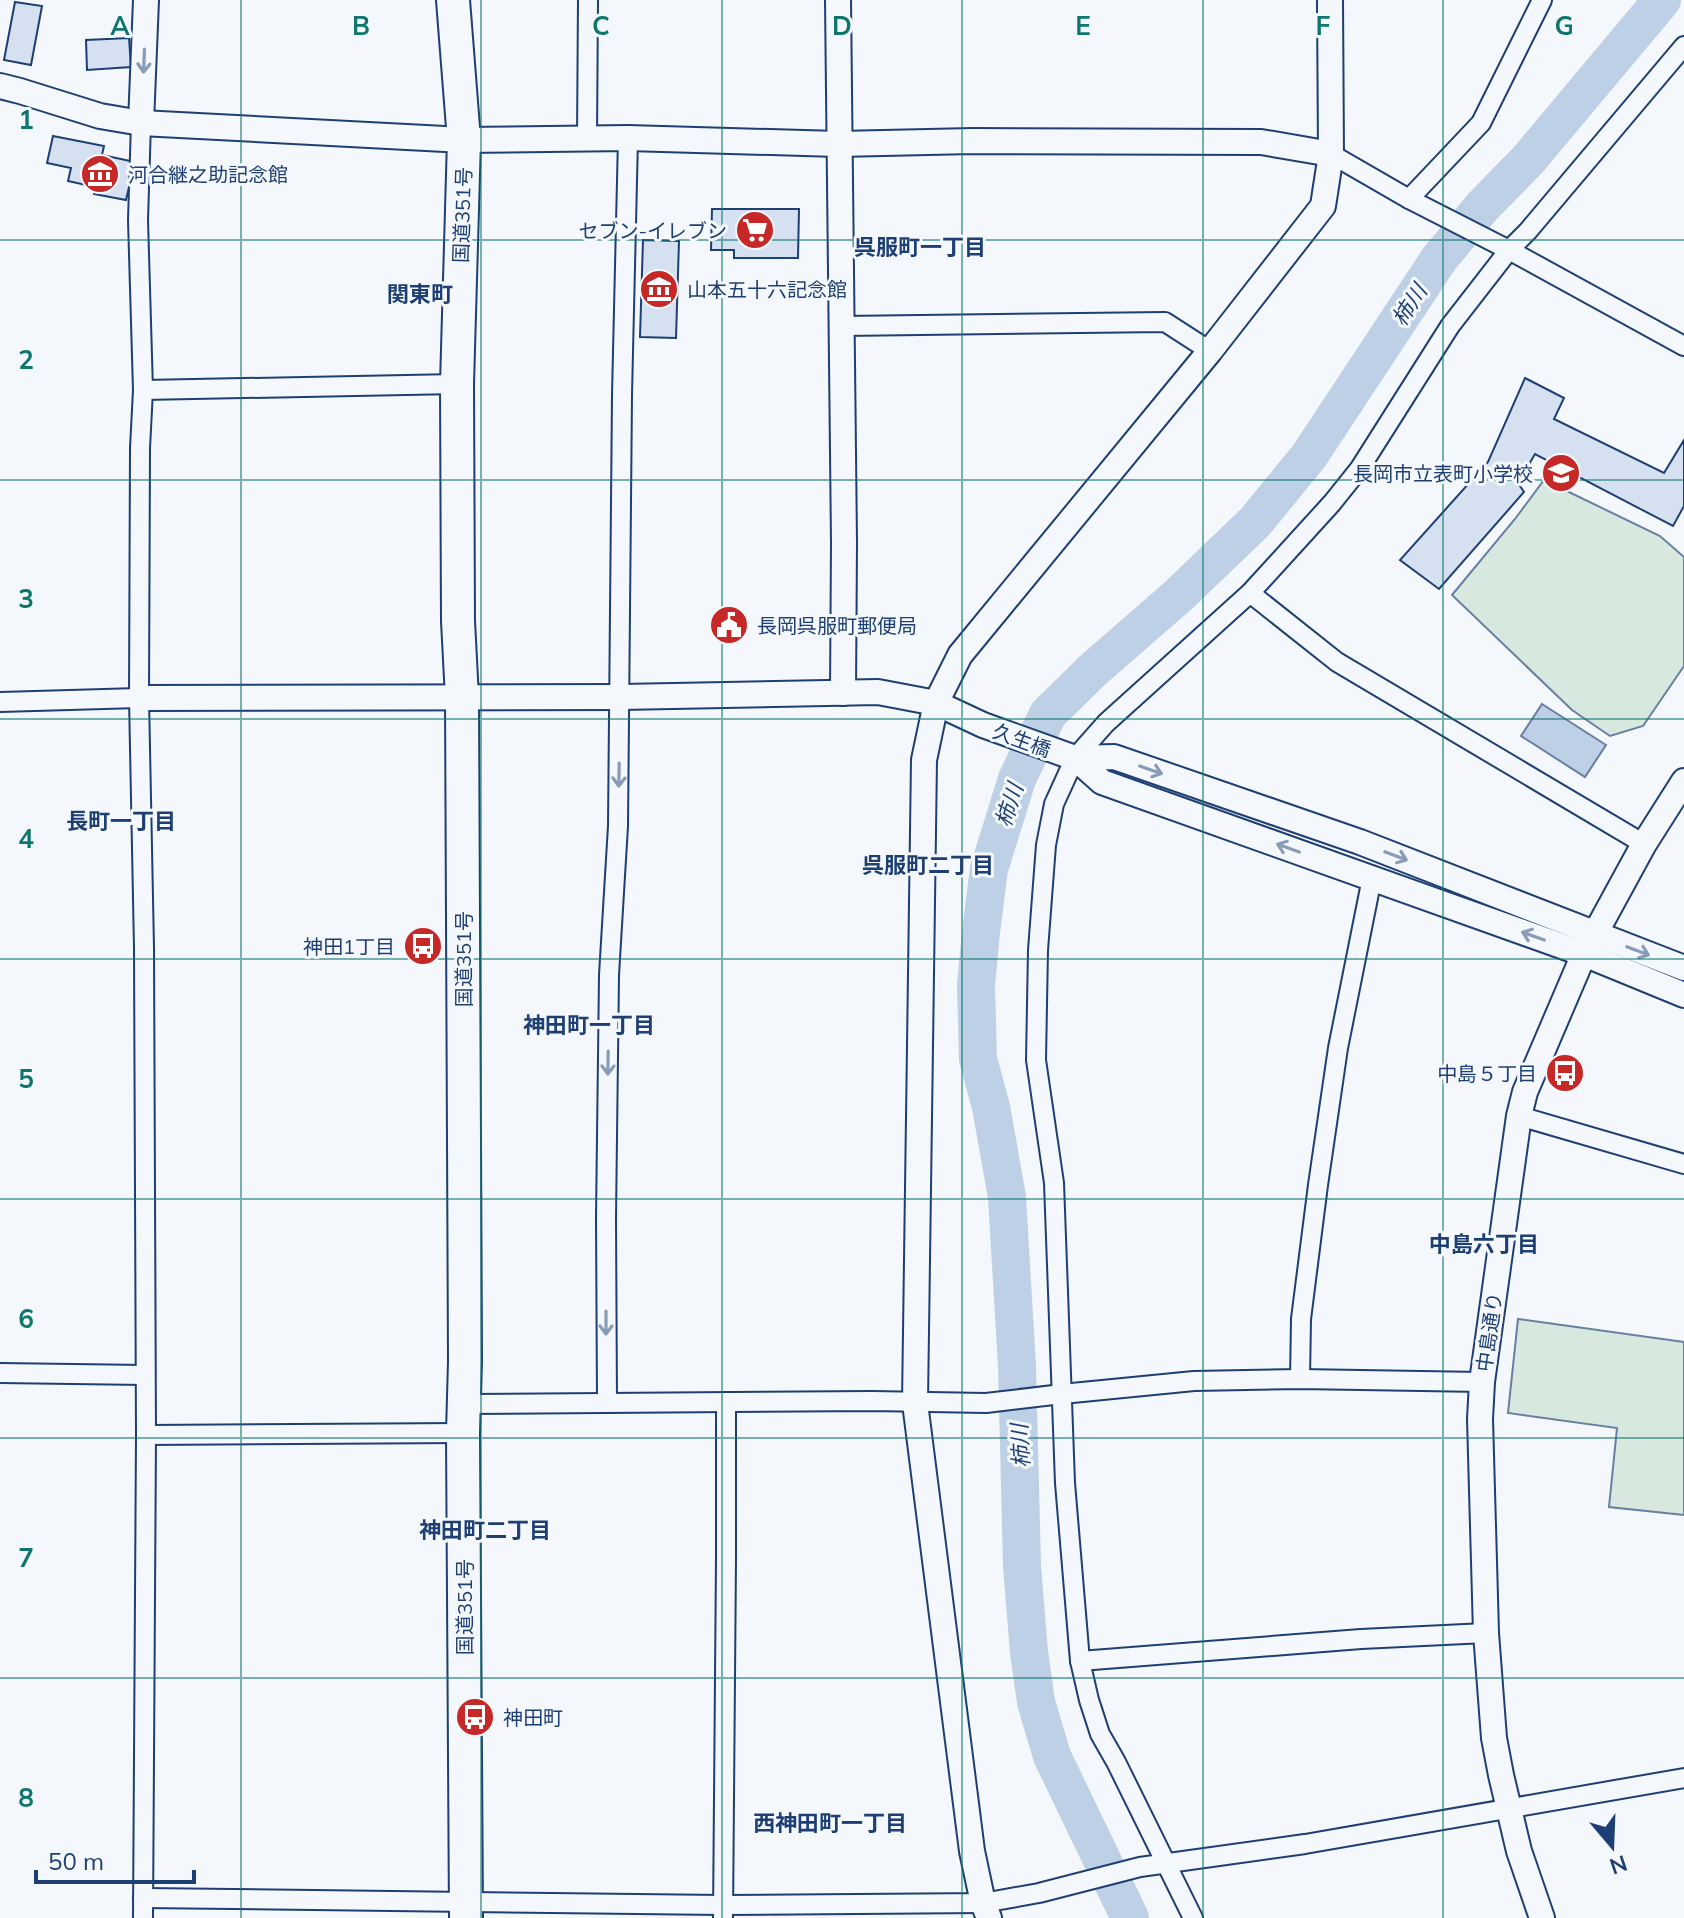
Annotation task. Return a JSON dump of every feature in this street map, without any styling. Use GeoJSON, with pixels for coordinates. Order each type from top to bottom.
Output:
{"type":"FeatureCollection","features":[{"type":"Feature","properties":{"kind":"highway","name":"国道351号"},"geometry":{"type":"LineString","coordinates":[[453,0],[464,140],[457,384],[458,621],[462,698],[466,1910]]}},
{"type":"Feature","properties":{"kind":"street"},"geometry":{"type":"LineString","coordinates":[[143,1918],[146,1435],[144,948],[139,698],[143,390],[138,220],[146,0]]}},
{"type":"Feature","properties":{"kind":"street"},"geometry":{"type":"LineString","coordinates":[[587,138],[588,0]]}},
{"type":"Feature","properties":{"kind":"street"},"geometry":{"type":"LineString","coordinates":[[838,0],[843,693]]}},
{"type":"Feature","properties":{"kind":"street"},"geometry":{"type":"LineString","coordinates":[[986,1910],[972,1851],[915,1403],[924,760],[936,703],[960,655],[1210,351],[1323,206],[1331,154],[1330,0]]}},
{"type":"Feature","properties":{"kind":"street"},"geometry":{"type":"LineString","coordinates":[[1409,199],[1481,123],[1542,0]]}},
{"type":"Feature","properties":{"kind":"street"},"geometry":{"type":"LineString","coordinates":[[1193,1918],[1100,1734],[1080,1661],[1055,1395],[1054,1183],[1036,1060],[1037,965],[1054,804],[1068,756],[1250,593],[1332,503],[1351,480],[1450,326],[1509,250],[1681,56]]}},
{"type":"Feature","properties":{"kind":"street"},"geometry":{"type":"LineString","coordinates":[[0,86],[100,116],[141,123],[464,140],[628,138],[838,144],[1261,142],[1331,154],[1684,346]]}},
{"type":"Feature","properties":{"kind":"street"},"geometry":{"type":"LineString","coordinates":[[607,1401],[609,975],[618,826],[621,697],[622,395],[628,138]]}},
{"type":"Feature","properties":{"kind":"street"},"geometry":{"type":"LineString","coordinates":[[842,326],[1165,322],[1210,351]]}},
{"type":"Feature","properties":{"kind":"street"},"geometry":{"type":"LineString","coordinates":[[143,390],[457,384]]}},
{"type":"Feature","properties":{"kind":"street"},"geometry":{"type":"LineString","coordinates":[[1250,593],[1337,662],[1644,844]]}},
{"type":"Feature","properties":{"kind":"street","name":"久生橋"},"geometry":{"type":"LineString","coordinates":[[139,698],[621,697],[878,692],[936,703],[983,725],[1068,756]]}},
{"type":"Feature","properties":{"kind":"street"},"geometry":{"type":"LineString","coordinates":[[0,702],[139,698]]}},
{"type":"Feature","properties":{"kind":"street"},"geometry":{"type":"LineString","coordinates":[[1068,756],[1102,782],[1372,878],[1589,944],[1684,968]]}},
{"type":"Feature","properties":{"kind":"street"},"geometry":{"type":"LineString","coordinates":[[1068,756],[1114,757],[1360,842],[1589,944],[1684,995]]}},
{"type":"Feature","properties":{"kind":"street","name":"中島通り"},"geometry":{"type":"LineString","coordinates":[[1542,1918],[1508,1810],[1494,1738],[1486,1633],[1480,1419],[1482,1382],[1519,1116],[1525,1092],[1589,944],[1644,844],[1682,788]]}},
{"type":"Feature","properties":{"kind":"street"},"geometry":{"type":"LineString","coordinates":[[1300,1379],[1301,1319],[1318,1185],[1338,1048],[1372,878]]}},
{"type":"Feature","properties":{"kind":"street"},"geometry":{"type":"LineString","coordinates":[[1519,1116],[1684,1164]]}},
{"type":"Feature","properties":{"kind":"street"},"geometry":{"type":"LineString","coordinates":[[0,1373],[145,1375]]}},
{"type":"Feature","properties":{"kind":"street"},"geometry":{"type":"LineString","coordinates":[[146,1435],[464,1418],[607,1401],[986,1403],[1194,1381],[1482,1382]]}},
{"type":"Feature","properties":{"kind":"street"},"geometry":{"type":"LineString","coordinates":[[722,1912],[726,1402]]}},
{"type":"Feature","properties":{"kind":"street"},"geometry":{"type":"LineString","coordinates":[[1080,1661],[1361,1639],[1486,1633]]}},
{"type":"Feature","properties":{"kind":"street"},"geometry":{"type":"LineString","coordinates":[[143,1898],[466,1910],[986,1910],[1013,1899],[1140,1867],[1305,1844],[1684,1778]]}},
{"type":"Feature","properties":{"kind":"shaded area"},"geometry":{"type":"Polygon","coordinates":[[[1544,480],[1660,536],[1684,557],[1684,666],[1643,726],[1610,736],[1572,710],[1452,595],[1544,480]]]}},
{"type":"Feature","properties":{"kind":"shaded area"},"geometry":{"type":"Polygon","coordinates":[[[1518,1319],[1684,1342],[1684,1515],[1609,1507],[1617,1428],[1508,1413],[1518,1319]]]}},
{"type":"Feature","properties":{"kind":"water"},"geometry":{"type":"Polygon","coordinates":[[[1542,704],[1606,745],[1585,777],[1521,736],[1542,704]]]}},
{"type":"Feature","properties":{"kind":"building"},"geometry":{"type":"Polygon","coordinates":[[[15,2],[42,6],[31,65],[4,60],[15,2]]]}},
{"type":"Feature","properties":{"kind":"building"},"geometry":{"type":"Polygon","coordinates":[[[129,38],[131,67],[87,70],[86,40],[129,38]]]}},
{"type":"Feature","properties":{"kind":"building","name":"河合継之助記念館"},"geometry":{"type":"Polygon","coordinates":[[[53,136],[104,146],[102,155],[135,162],[126,200],[94,194],[95,187],[68,181],[71,168],[47,163],[53,136]]]}},
{"type":"Feature","properties":{"kind":"building","name":"セブン-イレブン"},"geometry":{"type":"Polygon","coordinates":[[[712,209],[799,209],[798,258],[734,258],[734,250],[711,250],[712,209]]]}},
{"type":"Feature","properties":{"kind":"building","name":"山本五十六記念館"},"geometry":{"type":"Polygon","coordinates":[[[643,240],[679,241],[676,338],[640,337],[643,240]]]}},
{"type":"Feature","properties":{"kind":"building"},"geometry":{"type":"Polygon","coordinates":[[[1525,378],[1564,398],[1554,419],[1664,473],[1684,440],[1684,506],[1673,526],[1535,454],[1518,483],[1524,492],[1439,589],[1400,560],[1488,462],[1525,378]]]}},
{"type":"Feature","properties":{"kind":"waterway","name":"柿川"},"geometry":{"type":"LineString","coordinates":[[1130,1918],[1052,1756],[1036,1702],[1029,1652],[1022,1566],[1017,1366],[1007,1197],[991,1107],[978,1059],[976,985],[989,869],[1017,779],[1048,714],[1255,522],[1309,456],[1439,259],[1482,207],[1528,160],[1662,0]]}},
{"type":"Feature","properties":{"kind":"place","name":"河合継之助記念館"},"geometry":{"type":"Point","coordinates":[100,174]}},
{"type":"Feature","properties":{"kind":"place","name":"セブン-イレブン"},"geometry":{"type":"Point","coordinates":[755,230]}},
{"type":"Feature","properties":{"kind":"place","name":"山本五十六記念館"},"geometry":{"type":"Point","coordinates":[659,289]}},
{"type":"Feature","properties":{"kind":"place","name":"長岡市立表町小学校"},"geometry":{"type":"Point","coordinates":[1561,473]}},
{"type":"Feature","properties":{"kind":"place","name":"長岡呉服町郵便局"},"geometry":{"type":"Point","coordinates":[729,625]}},
{"type":"Feature","properties":{"kind":"place","name":"神田1丁目"},"geometry":{"type":"Point","coordinates":[423,946]}},
{"type":"Feature","properties":{"kind":"place","name":"中島５丁目"},"geometry":{"type":"Point","coordinates":[1565,1073]}},
{"type":"Feature","properties":{"kind":"place","name":"神田町"},"geometry":{"type":"Point","coordinates":[475,1717]}},
{"type":"Feature","properties":{"kind":"district","name":"呉服町一丁目"},"geometry":{"type":"Point","coordinates":[920,247]}},
{"type":"Feature","properties":{"kind":"district","name":"関東町"},"geometry":{"type":"Point","coordinates":[420,294]}},
{"type":"Feature","properties":{"kind":"district","name":"長町一丁目"},"geometry":{"type":"Point","coordinates":[121,821]}},
{"type":"Feature","properties":{"kind":"district","name":"呉服町二丁目"},"geometry":{"type":"Point","coordinates":[928,865]}},
{"type":"Feature","properties":{"kind":"district","name":"神田町一丁目"},"geometry":{"type":"Point","coordinates":[589,1025]}},
{"type":"Feature","properties":{"kind":"district","name":"中島六丁目"},"geometry":{"type":"Point","coordinates":[1484,1244]}},
{"type":"Feature","properties":{"kind":"district","name":"神田町二丁目"},"geometry":{"type":"Point","coordinates":[485,1530]}},
{"type":"Feature","properties":{"kind":"district","name":"西神田町一丁目"},"geometry":{"type":"Point","coordinates":[830,1823]}}]}
